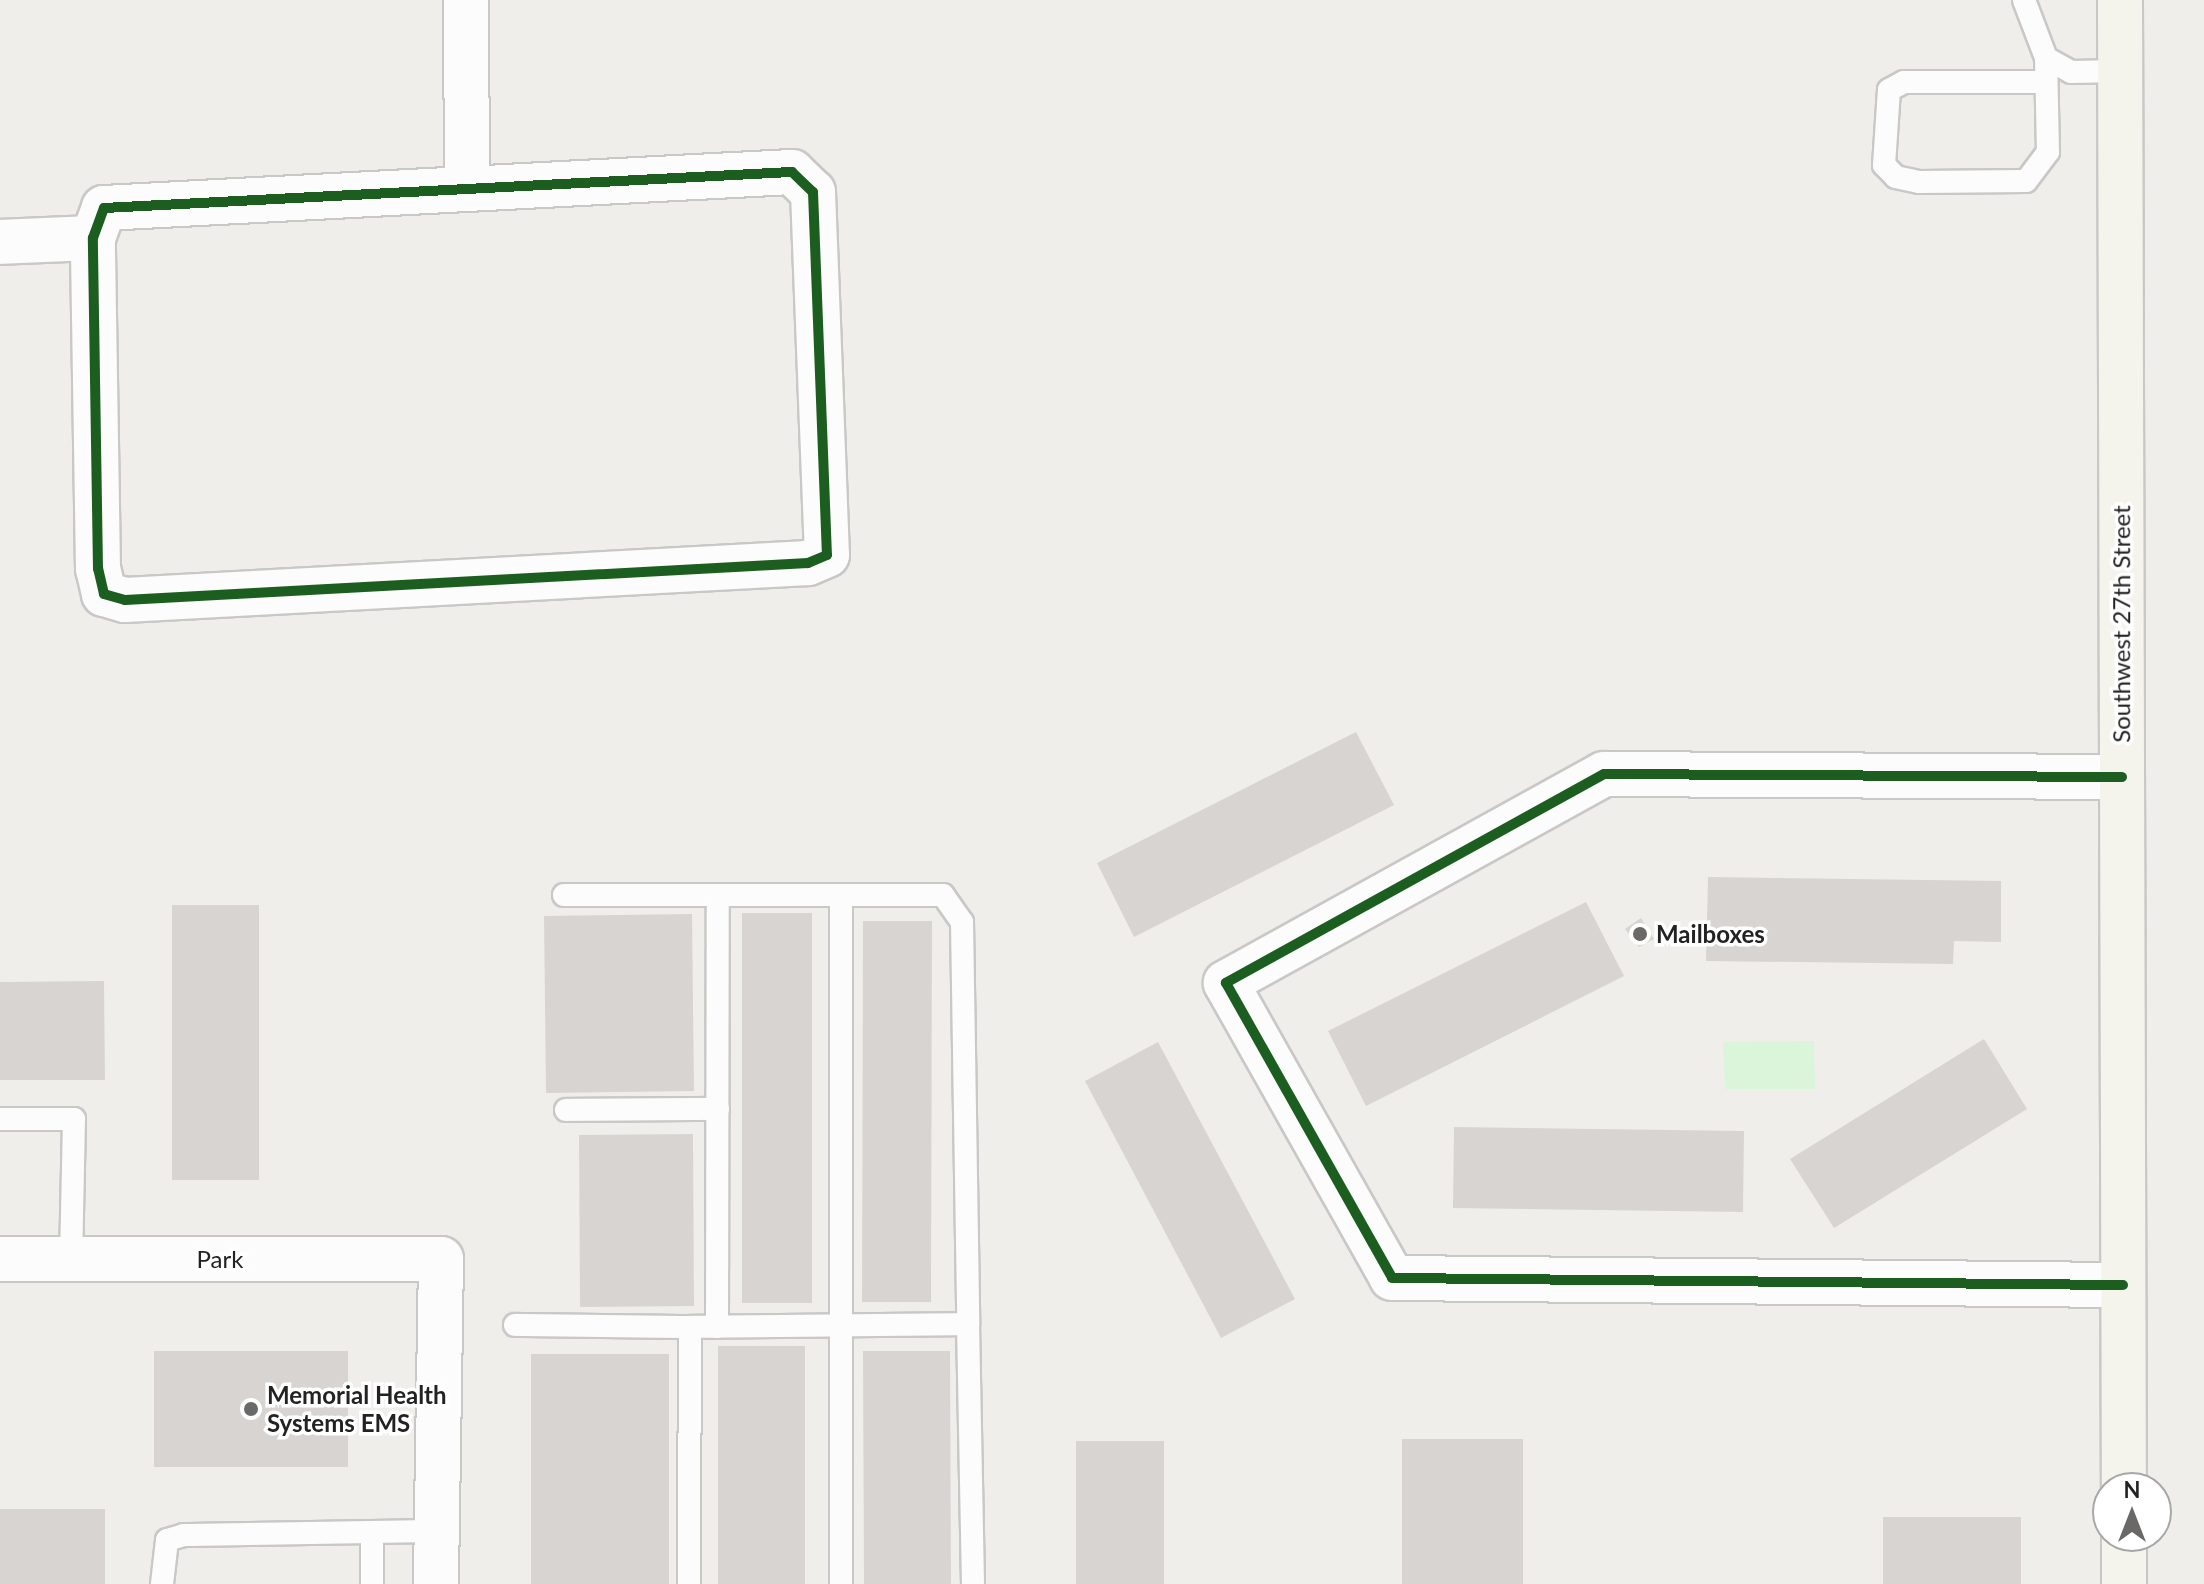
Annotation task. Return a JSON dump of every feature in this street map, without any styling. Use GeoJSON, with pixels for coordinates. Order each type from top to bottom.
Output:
{"type":"FeatureCollection","features":[{"type":"Feature","properties":{"kind":"street"},"geometry":{"type":"LineString","coordinates":[[466,0],[467,186]]}},
{"type":"Feature","properties":{"kind":"street","name":"Southwest 27th Street"},"geometry":{"type":"LineString","coordinates":[[2120,0],[2124,1472]]}},
{"type":"Feature","properties":{"kind":"street"},"geometry":{"type":"LineString","coordinates":[[792,172],[813,192],[827,555],[808,563],[141,600],[104,594],[98,569],[93,238],[104,208],[125,204],[792,172]]}},
{"type":"Feature","properties":{"kind":"street"},"geometry":{"type":"LineString","coordinates":[[0,242],[93,238]]}},
{"type":"Feature","properties":{"kind":"street"},"geometry":{"type":"LineString","coordinates":[[2122,777],[1604,774],[1226,983],[1392,1278],[2123,1285]]}},
{"type":"Feature","properties":{"kind":"street","name":"Park"},"geometry":{"type":"LineString","coordinates":[[0,1259],[441,1259],[436,1531]]}},
{"type":"Feature","properties":{"kind":"street"},"geometry":{"type":"LineString","coordinates":[[436,1531],[436,1584]]}},
{"type":"Feature","properties":{"kind":"street"},"geometry":{"type":"LineString","coordinates":[[2124,1552],[2124,1584]]}},
{"type":"Feature","properties":{"kind":"lane"},"geometry":{"type":"LineString","coordinates":[[2024,0],[2046,58],[2048,152],[2026,181],[1919,182],[1884,165],[1883,102],[1896,86],[2046,82]]}},
{"type":"Feature","properties":{"kind":"lane"},"geometry":{"type":"LineString","coordinates":[[2046,58],[2071,72],[2120,71]]}},
{"type":"Feature","properties":{"kind":"lane"},"geometry":{"type":"LineString","coordinates":[[564,895],[943,895],[962,922],[973,1584]]}},
{"type":"Feature","properties":{"kind":"lane"},"geometry":{"type":"LineString","coordinates":[[717,1327],[718,895]]}},
{"type":"Feature","properties":{"kind":"lane"},"geometry":{"type":"LineString","coordinates":[[841,895],[841,1584]]}},
{"type":"Feature","properties":{"kind":"lane"},"geometry":{"type":"LineString","coordinates":[[566,1110],[718,1109]]}},
{"type":"Feature","properties":{"kind":"lane"},"geometry":{"type":"LineString","coordinates":[[0,1119],[74,1119],[71,1259]]}},
{"type":"Feature","properties":{"kind":"lane"},"geometry":{"type":"LineString","coordinates":[[515,1325],[841,1327],[968,1324]]}},
{"type":"Feature","properties":{"kind":"lane"},"geometry":{"type":"LineString","coordinates":[[689,1584],[690,1327]]}},
{"type":"Feature","properties":{"kind":"lane"},"geometry":{"type":"LineString","coordinates":[[162,1584],[167,1540],[184,1535],[436,1531]]}},
{"type":"Feature","properties":{"kind":"lane"},"geometry":{"type":"LineString","coordinates":[[372,1534],[372,1584]]}},
{"type":"Feature","properties":{"kind":"green space"},"geometry":{"type":"Polygon","coordinates":[[[1814,1041],[1815,1089],[1725,1089],[1723,1042],[1814,1041]]]}},
{"type":"Feature","properties":{"kind":"building"},"geometry":{"type":"Polygon","coordinates":[[[1356,732],[1394,805],[1134,937],[1097,863],[1356,732]]]}},
{"type":"Feature","properties":{"kind":"building"},"geometry":{"type":"Polygon","coordinates":[[[1708,877],[2001,881],[2001,942],[1954,941],[1953,964],[1706,961],[1708,877]]]}},
{"type":"Feature","properties":{"kind":"building"},"geometry":{"type":"Polygon","coordinates":[[[1586,902],[1624,976],[1366,1106],[1328,1031],[1586,902]]]}},
{"type":"Feature","properties":{"kind":"building"},"geometry":{"type":"Polygon","coordinates":[[[172,905],[259,905],[259,1180],[172,1180],[172,905]]]}},
{"type":"Feature","properties":{"kind":"building"},"geometry":{"type":"Polygon","coordinates":[[[742,913],[812,913],[812,1303],[742,1303],[742,913]]]}},
{"type":"Feature","properties":{"kind":"building"},"geometry":{"type":"Polygon","coordinates":[[[692,914],[694,1091],[546,1093],[544,916],[692,914]]]}},
{"type":"Feature","properties":{"kind":"building","name":"Mailboxes"},"geometry":{"type":"Polygon","coordinates":[[[1641,918],[1654,939],[1639,947],[1625,929],[1641,918]]]}},
{"type":"Feature","properties":{"kind":"building"},"geometry":{"type":"Polygon","coordinates":[[[863,921],[932,921],[931,1302],[862,1302],[863,921]]]}},
{"type":"Feature","properties":{"kind":"building"},"geometry":{"type":"Polygon","coordinates":[[[104,981],[105,1080],[0,1080],[0,982],[104,981]]]}},
{"type":"Feature","properties":{"kind":"building"},"geometry":{"type":"Polygon","coordinates":[[[1984,1039],[2027,1109],[1834,1228],[1790,1159],[1984,1039]]]}},
{"type":"Feature","properties":{"kind":"building"},"geometry":{"type":"Polygon","coordinates":[[[1158,1042],[1295,1299],[1221,1338],[1085,1081],[1158,1042]]]}},
{"type":"Feature","properties":{"kind":"building"},"geometry":{"type":"Polygon","coordinates":[[[1454,1127],[1744,1131],[1743,1212],[1453,1208],[1454,1127]]]}},
{"type":"Feature","properties":{"kind":"building"},"geometry":{"type":"Polygon","coordinates":[[[693,1134],[694,1306],[580,1307],[579,1135],[693,1134]]]}},
{"type":"Feature","properties":{"kind":"building"},"geometry":{"type":"Polygon","coordinates":[[[718,1346],[805,1346],[805,1584],[718,1584],[718,1346]]]}},
{"type":"Feature","properties":{"kind":"building","name":"Memorial Health Systems EMS"},"geometry":{"type":"Polygon","coordinates":[[[154,1351],[348,1351],[348,1467],[154,1467],[154,1351]]]}},
{"type":"Feature","properties":{"kind":"building"},"geometry":{"type":"Polygon","coordinates":[[[863,1351],[950,1351],[951,1584],[864,1584],[863,1351]]]}},
{"type":"Feature","properties":{"kind":"building"},"geometry":{"type":"Polygon","coordinates":[[[531,1354],[669,1354],[669,1584],[531,1584],[531,1354]]]}},
{"type":"Feature","properties":{"kind":"building"},"geometry":{"type":"Polygon","coordinates":[[[1402,1439],[1523,1439],[1523,1584],[1402,1584],[1402,1439]]]}},
{"type":"Feature","properties":{"kind":"building"},"geometry":{"type":"Polygon","coordinates":[[[1076,1441],[1164,1441],[1164,1584],[1076,1584],[1076,1441]]]}},
{"type":"Feature","properties":{"kind":"building"},"geometry":{"type":"Polygon","coordinates":[[[0,1509],[105,1509],[105,1584],[0,1584],[0,1509]]]}},
{"type":"Feature","properties":{"kind":"building"},"geometry":{"type":"Polygon","coordinates":[[[1883,1517],[2021,1517],[2021,1584],[1883,1584],[1883,1517]]]}},
{"type":"Feature","properties":{"kind":"cycle path"},"geometry":{"type":"LineString","coordinates":[[792,172],[813,192],[827,555],[808,563],[125,600],[104,594],[98,569],[93,238],[104,208],[792,172]]}},
{"type":"Feature","properties":{"kind":"cycle path"},"geometry":{"type":"LineString","coordinates":[[2122,777],[1604,774],[1226,983],[1392,1278],[2123,1285]]}},
{"type":"Feature","properties":{"kind":"place","name":"Mailboxes"},"geometry":{"type":"Point","coordinates":[1640,934]}},
{"type":"Feature","properties":{"kind":"place","name":"Memorial Health Systems EMS"},"geometry":{"type":"Point","coordinates":[251,1409]}}]}
